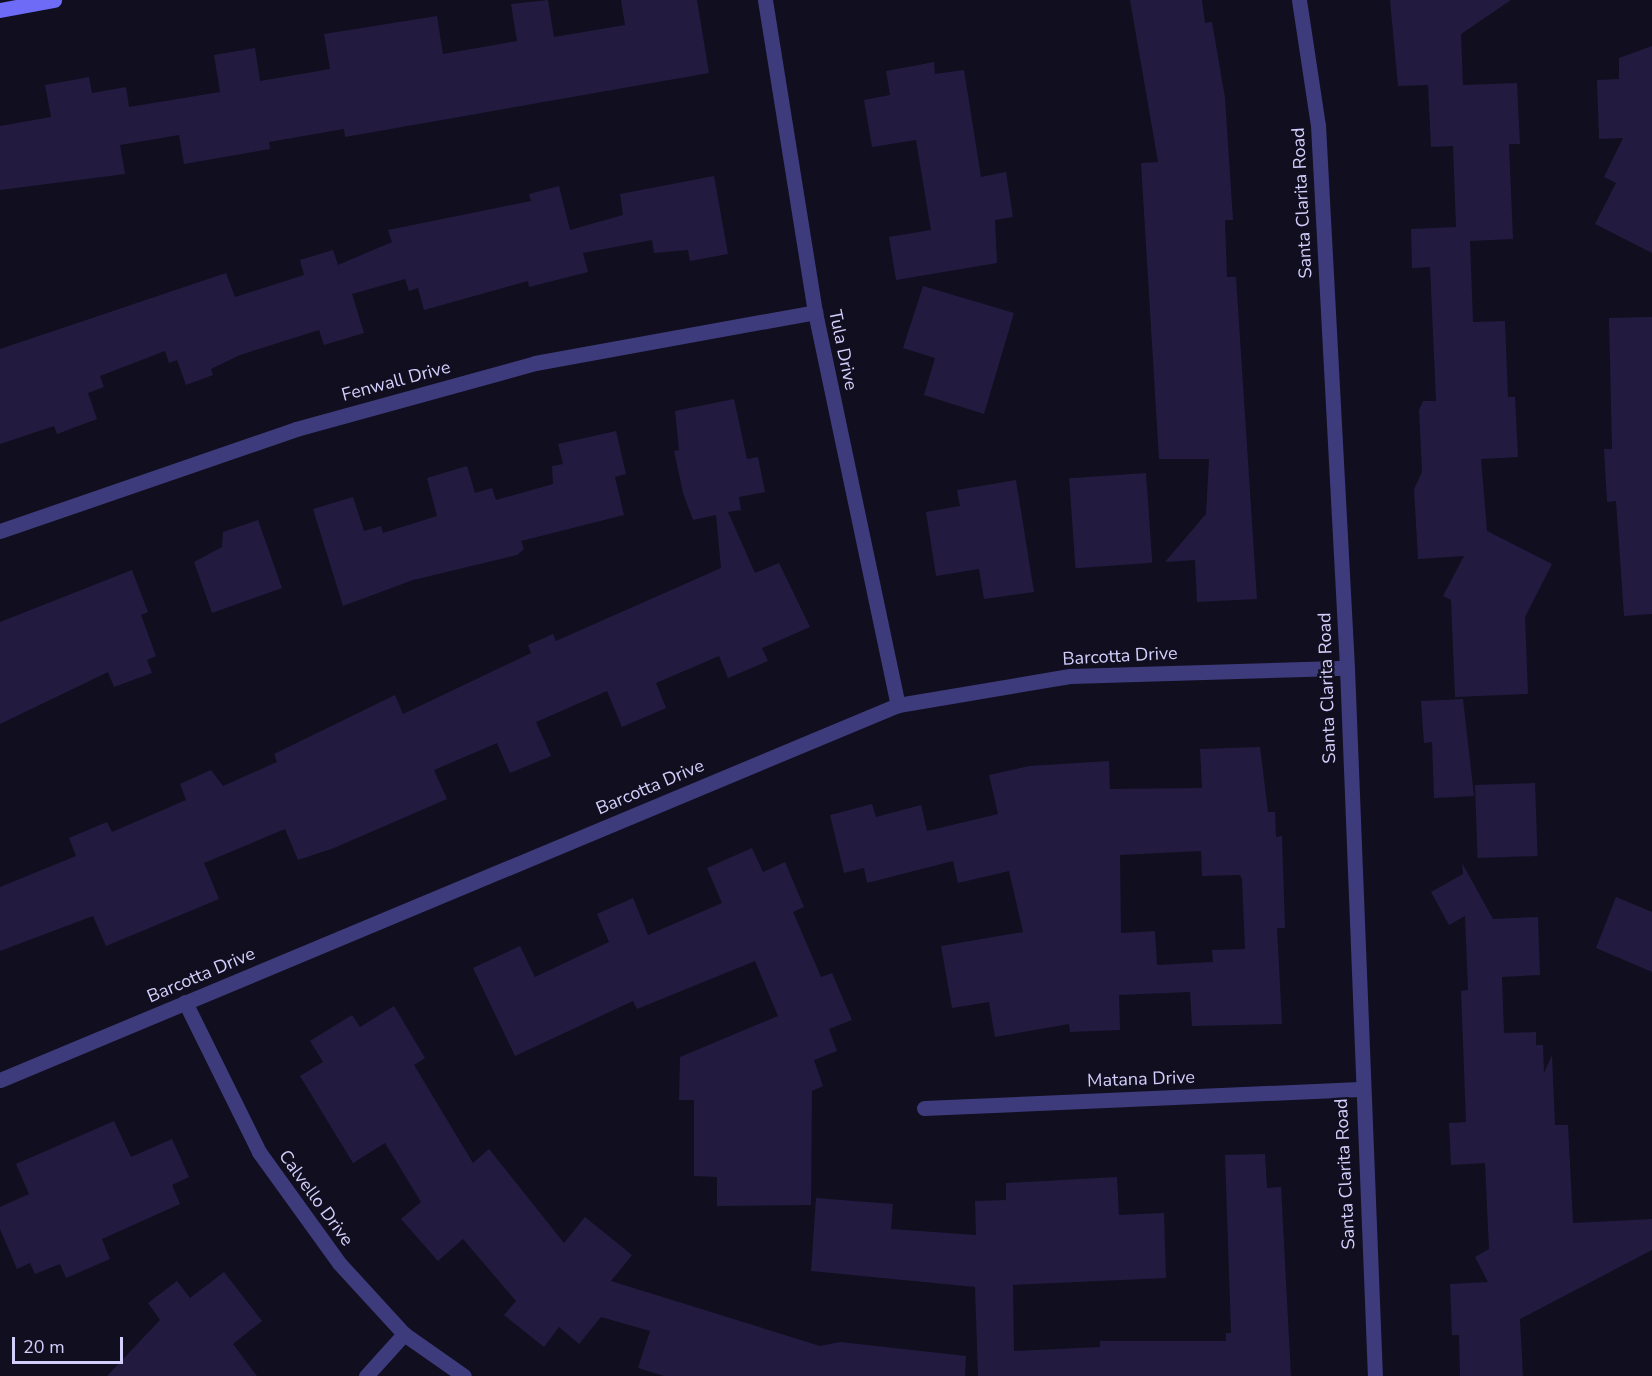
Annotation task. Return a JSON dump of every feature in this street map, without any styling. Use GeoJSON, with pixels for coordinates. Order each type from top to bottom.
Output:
{"type":"FeatureCollection","features":[{"type":"Feature","properties":{"kind":"street"},"geometry":{"type":"LineString","coordinates":[[0,10],[54,0]]}},
{"type":"Feature","properties":{"kind":"street","name":"Tula Drive"},"geometry":{"type":"LineString","coordinates":[[765,0],[815,312],[898,705]]}},
{"type":"Feature","properties":{"kind":"street","name":"Santa Clarita Road"},"geometry":{"type":"LineString","coordinates":[[1299,0],[1318,125],[1347,668],[1360,1089],[1375,1376]]}},
{"type":"Feature","properties":{"kind":"street","name":"Fenwall Drive"},"geometry":{"type":"LineString","coordinates":[[0,531],[296,429],[535,363],[815,312]]}},
{"type":"Feature","properties":{"kind":"street","name":"Barcotta Drive"},"geometry":{"type":"LineString","coordinates":[[0,1080],[898,705],[1070,676],[1347,668]]}},
{"type":"Feature","properties":{"kind":"street","name":"Calvello Drive"},"geometry":{"type":"LineString","coordinates":[[185,1002],[259,1152],[339,1263],[404,1334],[464,1376]]}},
{"type":"Feature","properties":{"kind":"street","name":"Matana Drive"},"geometry":{"type":"LineString","coordinates":[[924,1108],[1360,1089]]}},
{"type":"Feature","properties":{"kind":"street"},"geometry":{"type":"LineString","coordinates":[[366,1376],[404,1334]]}},
{"type":"Feature","properties":{"kind":"building"},"geometry":{"type":"Polygon","coordinates":[[[548,0],[554,37],[625,25],[621,0],[697,0],[709,73],[345,137],[344,129],[269,142],[270,149],[184,164],[179,135],[120,145],[125,174],[0,190],[0,126],[51,117],[45,85],[89,77],[92,93],[126,87],[129,107],[220,92],[214,55],[255,48],[260,81],[330,69],[324,34],[437,16],[443,54],[517,41],[511,4],[548,0]]]}},
{"type":"Feature","properties":{"kind":"building"},"geometry":{"type":"Polygon","coordinates":[[[1130,0],[1202,0],[1205,23],[1212,22],[1225,98],[1233,220],[1225,220],[1227,277],[1236,277],[1257,599],[1197,602],[1195,560],[1165,562],[1206,514],[1209,459],[1159,459],[1141,163],[1158,162],[1130,0]]]}},
{"type":"Feature","properties":{"kind":"building"},"geometry":{"type":"Polygon","coordinates":[[[1390,0],[1511,0],[1461,34],[1463,85],[1517,83],[1520,144],[1509,144],[1513,239],[1470,241],[1473,322],[1505,321],[1508,397],[1515,397],[1518,457],[1481,459],[1487,531],[1552,564],[1525,617],[1528,694],[1455,697],[1451,600],[1443,596],[1464,556],[1418,559],[1414,489],[1422,472],[1419,410],[1423,401],[1436,401],[1430,267],[1412,268],[1411,229],[1456,227],[1453,146],[1431,147],[1428,85],[1398,86],[1390,0]]]}},
{"type":"Feature","properties":{"kind":"building"},"geometry":{"type":"Polygon","coordinates":[[[1652,46],[1652,253],[1595,224],[1616,183],[1604,177],[1623,138],[1599,139],[1597,80],[1619,79],[1619,58],[1652,46]]]}},
{"type":"Feature","properties":{"kind":"building"},"geometry":{"type":"Polygon","coordinates":[[[934,62],[935,74],[964,70],[981,177],[1006,172],[1013,217],[995,220],[997,263],[896,280],[889,237],[931,230],[916,140],[872,147],[864,100],[890,95],[886,71],[934,62]]]}},
{"type":"Feature","properties":{"kind":"building"},"geometry":{"type":"Polygon","coordinates":[[[714,176],[728,254],[690,261],[688,250],[654,253],[652,240],[583,253],[588,272],[529,287],[528,281],[424,310],[418,288],[409,291],[405,279],[352,294],[364,333],[324,345],[319,330],[240,355],[211,369],[213,375],[186,385],[177,360],[169,363],[165,351],[100,376],[104,387],[88,393],[97,419],[57,434],[54,426],[0,444],[0,349],[226,273],[235,297],[304,275],[300,260],[333,250],[338,265],[392,242],[388,230],[531,201],[529,194],[559,186],[570,230],[623,215],[620,194],[714,176]]]}},
{"type":"Feature","properties":{"kind":"building"},"geometry":{"type":"Polygon","coordinates":[[[923,286],[1014,313],[984,414],[924,395],[935,358],[903,348],[923,286]]]}},
{"type":"Feature","properties":{"kind":"building"},"geometry":{"type":"Polygon","coordinates":[[[1652,317],[1652,614],[1624,616],[1616,501],[1607,502],[1604,449],[1612,449],[1609,318],[1652,317]]]}},
{"type":"Feature","properties":{"kind":"building"},"geometry":{"type":"Polygon","coordinates":[[[734,399],[747,459],[758,457],[765,492],[739,497],[741,510],[728,512],[755,573],[779,563],[810,627],[762,648],[768,661],[728,678],[719,656],[656,683],[666,708],[622,727],[607,691],[536,722],[551,756],[510,773],[497,743],[434,770],[447,799],[334,848],[298,860],[285,829],[204,863],[219,899],[106,946],[93,916],[0,951],[0,887],[76,856],[69,838],[107,822],[112,832],[186,800],[180,784],[211,770],[223,786],[277,762],[274,754],[395,695],[403,714],[531,653],[528,645],[553,634],[556,641],[721,568],[716,515],[693,520],[683,493],[674,451],[679,450],[675,411],[734,399]]]}},
{"type":"Feature","properties":{"kind":"building"},"geometry":{"type":"Polygon","coordinates":[[[616,431],[626,474],[615,477],[624,515],[521,541],[524,549],[517,555],[413,580],[343,606],[313,509],[353,497],[364,531],[381,526],[383,533],[437,516],[427,478],[467,466],[475,493],[492,488],[496,500],[553,484],[552,466],[563,464],[558,444],[616,431]]]}},
{"type":"Feature","properties":{"kind":"building"},"geometry":{"type":"Polygon","coordinates":[[[1146,473],[1152,563],[1075,568],[1069,478],[1146,473]]]}},
{"type":"Feature","properties":{"kind":"building"},"geometry":{"type":"Polygon","coordinates":[[[1016,480],[1034,592],[984,599],[979,569],[936,576],[926,512],[960,506],[957,490],[1016,480]]]}},
{"type":"Feature","properties":{"kind":"building"},"geometry":{"type":"Polygon","coordinates":[[[258,520],[282,588],[212,613],[194,562],[222,547],[223,532],[258,520]]]}},
{"type":"Feature","properties":{"kind":"building"},"geometry":{"type":"Polygon","coordinates":[[[132,570],[148,612],[141,615],[156,656],[147,660],[152,673],[114,687],[108,672],[0,724],[0,622],[132,570]]]}},
{"type":"Feature","properties":{"kind":"building"},"geometry":{"type":"Polygon","coordinates":[[[1463,699],[1474,796],[1434,798],[1432,742],[1424,743],[1421,701],[1463,699]]]}},
{"type":"Feature","properties":{"kind":"building"},"geometry":{"type":"Polygon","coordinates":[[[1260,747],[1268,812],[1275,812],[1276,837],[1282,836],[1285,928],[1277,928],[1282,1024],[1192,1026],[1190,992],[1119,995],[1120,1030],[1070,1032],[1069,1024],[995,1037],[989,1002],[952,1008],[941,946],[1023,932],[1009,871],[958,883],[953,861],[867,883],[864,868],[844,873],[830,815],[872,804],[876,817],[921,805],[927,831],[998,814],[989,775],[1029,766],[1109,761],[1110,789],[1202,788],[1200,749],[1260,747]],[[1201,851],[1120,855],[1121,933],[1155,931],[1157,965],[1213,962],[1212,950],[1245,949],[1240,875],[1202,876],[1201,851]]]}},
{"type":"Feature","properties":{"kind":"building"},"geometry":{"type":"Polygon","coordinates":[[[1535,783],[1538,856],[1478,858],[1475,785],[1535,783]]]}},
{"type":"Feature","properties":{"kind":"building"},"geometry":{"type":"Polygon","coordinates":[[[752,848],[763,872],[785,862],[804,907],[793,912],[821,977],[832,973],[852,1020],[829,1029],[837,1051],[814,1060],[823,1086],[812,1091],[811,1205],[717,1206],[717,1177],[694,1176],[694,1100],[679,1100],[680,1057],[778,1016],[755,961],[637,1009],[633,1001],[515,1056],[473,968],[520,946],[535,977],[609,942],[597,914],[633,898],[648,935],[722,903],[707,868],[752,848]]]}},
{"type":"Feature","properties":{"kind":"building"},"geometry":{"type":"Polygon","coordinates":[[[1462,863],[1493,919],[1538,917],[1540,975],[1502,977],[1504,1033],[1536,1032],[1536,1045],[1543,1045],[1544,1073],[1552,1055],[1555,1125],[1568,1125],[1573,1223],[1652,1219],[1652,1250],[1520,1319],[1523,1376],[1460,1376],[1459,1335],[1452,1335],[1450,1284],[1488,1282],[1475,1257],[1489,1249],[1485,1163],[1451,1165],[1449,1123],[1466,1122],[1461,991],[1468,990],[1465,916],[1449,925],[1431,892],[1463,874],[1462,863]]]}},
{"type":"Feature","properties":{"kind":"building"},"geometry":{"type":"Polygon","coordinates":[[[1616,897],[1652,912],[1652,972],[1596,948],[1616,897]]]}},
{"type":"Feature","properties":{"kind":"building"},"geometry":{"type":"Polygon","coordinates":[[[394,1006],[425,1058],[414,1065],[473,1163],[489,1149],[564,1243],[585,1217],[632,1255],[611,1281],[820,1346],[840,1342],[966,1356],[965,1376],[664,1376],[638,1368],[650,1331],[601,1317],[579,1344],[559,1327],[544,1347],[504,1315],[516,1301],[463,1239],[438,1261],[401,1219],[421,1202],[385,1143],[353,1163],[300,1076],[323,1062],[310,1041],[352,1015],[360,1027],[394,1006]]]}},
{"type":"Feature","properties":{"kind":"building"},"geometry":{"type":"Polygon","coordinates":[[[114,1121],[131,1157],[172,1139],[189,1177],[172,1185],[180,1204],[102,1239],[110,1259],[66,1278],[60,1264],[35,1274],[30,1263],[17,1269],[0,1229],[0,1207],[29,1194],[16,1164],[114,1121]]]}},
{"type":"Feature","properties":{"kind":"building"},"geometry":{"type":"Polygon","coordinates":[[[1265,1154],[1267,1188],[1281,1187],[1291,1376],[978,1376],[975,1287],[811,1271],[816,1198],[893,1204],[891,1229],[976,1235],[975,1201],[1006,1200],[1006,1183],[1117,1177],[1119,1215],[1164,1213],[1166,1278],[1013,1285],[1014,1351],[1100,1347],[1100,1341],[1226,1341],[1226,1333],[1231,1333],[1225,1155],[1265,1154]]]}},
{"type":"Feature","properties":{"kind":"building"},"geometry":{"type":"Polygon","coordinates":[[[224,1272],[262,1321],[233,1344],[257,1376],[107,1376],[160,1320],[148,1303],[177,1281],[190,1298],[224,1272]]]}}]}
